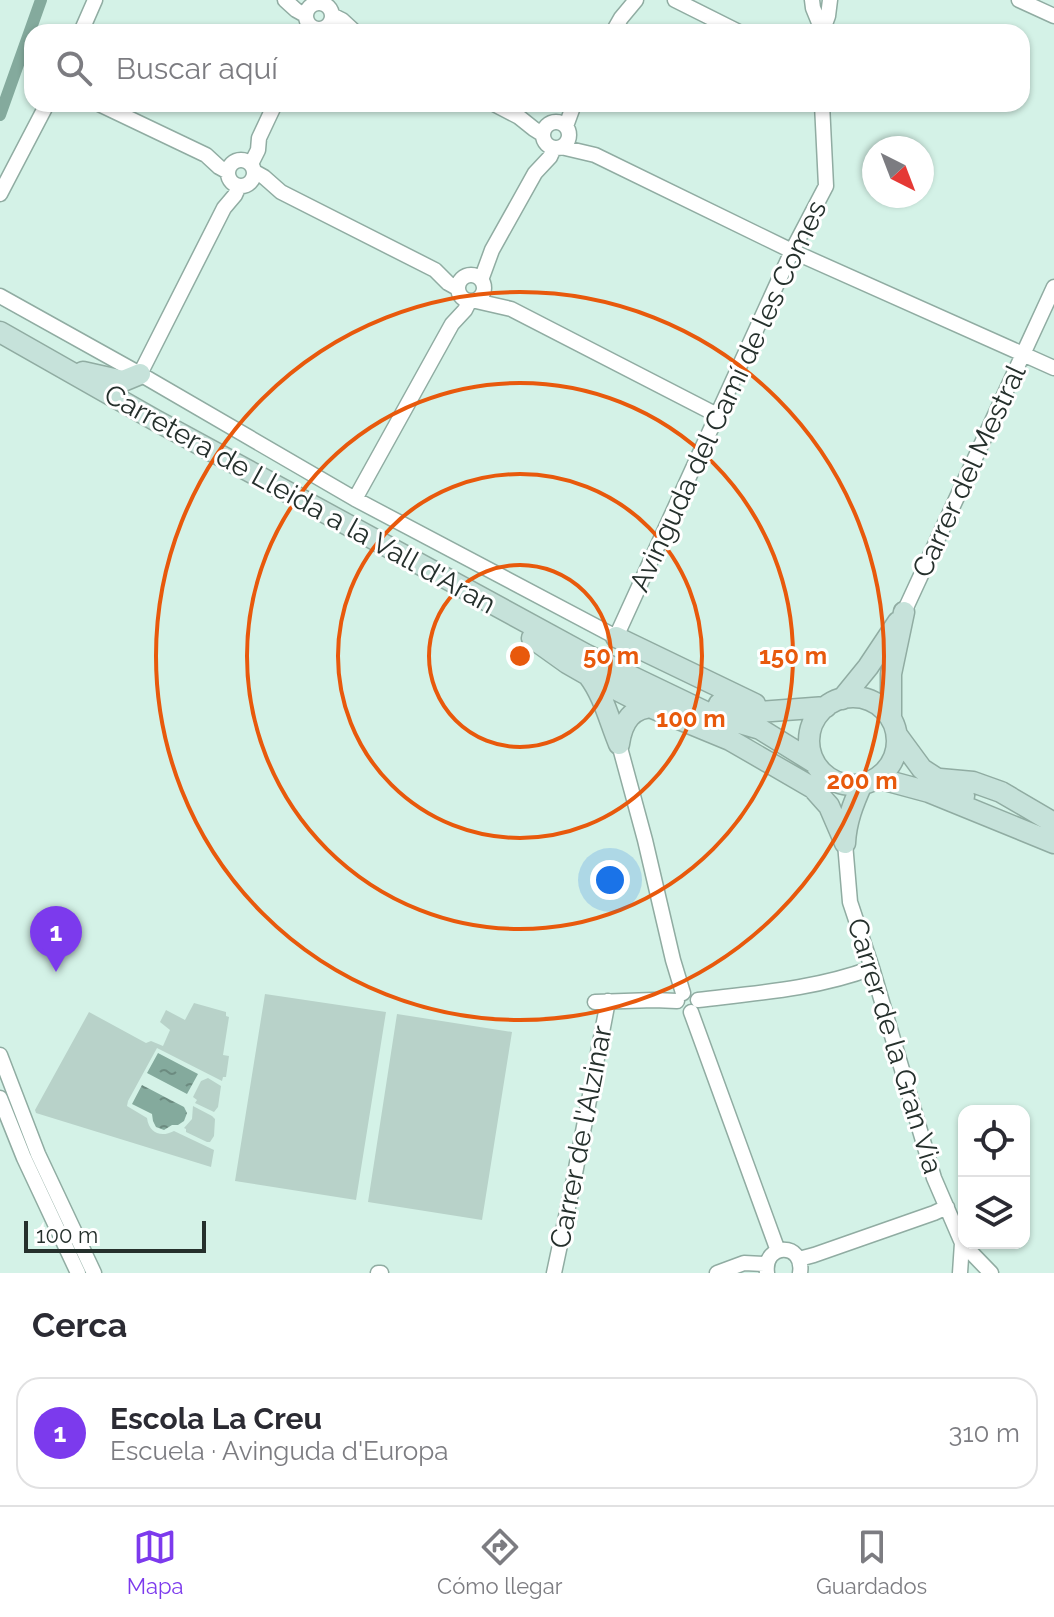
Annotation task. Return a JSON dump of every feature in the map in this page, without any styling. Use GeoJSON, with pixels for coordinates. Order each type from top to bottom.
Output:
{"type":"FeatureCollection","features":[{"type":"Feature","properties":{"kind":"main road","name":"Carretera de Lleida a la Vall d'Aran"},"geometry":{"type":"LineString","coordinates":[[0,332],[457,585],[645,684]]}},
{"type":"Feature","properties":{"kind":"main road"},"geometry":{"type":"LineString","coordinates":[[65,370],[123,381],[140,374]]}},
{"type":"Feature","properties":{"kind":"main road"},"geometry":{"type":"LineString","coordinates":[[457,585],[588,675],[650,707],[730,740],[813,788],[829,806],[845,836]]}},
{"type":"Feature","properties":{"kind":"main road"},"geometry":{"type":"LineString","coordinates":[[815,763],[810,745],[814,721],[868,667],[904,612]]}},
{"type":"Feature","properties":{"kind":"main road"},"geometry":{"type":"LineString","coordinates":[[845,836],[853,803],[870,781],[886,770],[897,748],[891,674],[904,612]]}},
{"type":"Feature","properties":{"kind":"main road"},"geometry":{"type":"LineString","coordinates":[[616,637],[769,711]]}},
{"type":"Feature","properties":{"kind":"main road"},"geometry":{"type":"LineString","coordinates":[[588,675],[602,696],[619,744]]}},
{"type":"Feature","properties":{"kind":"main road"},"geometry":{"type":"LineString","coordinates":[[645,684],[747,710],[769,711],[834,703],[856,697],[870,701],[882,708],[922,769],[996,818]]}},
{"type":"Feature","properties":{"kind":"main road"},"geometry":{"type":"LineString","coordinates":[[645,684],[712,715],[760,729],[815,763],[830,779],[845,836]]}},
{"type":"Feature","properties":{"kind":"main road"},"geometry":{"type":"LineString","coordinates":[[619,744],[626,720],[633,713],[650,707],[712,715]]}},
{"type":"Feature","properties":{"kind":"main road"},"geometry":{"type":"LineString","coordinates":[[830,779],[846,784],[870,781],[929,792],[1054,843]]}},
{"type":"Feature","properties":{"kind":"main road"},"geometry":{"type":"LineString","coordinates":[[939,779],[973,782],[1001,792],[1054,823]]}},
{"type":"Feature","properties":{"kind":"street"},"geometry":{"type":"LineString","coordinates":[[84,24],[95,0]]}},
{"type":"Feature","properties":{"kind":"street"},"geometry":{"type":"LineString","coordinates":[[285,0],[296,10],[342,20],[346,24]]}},
{"type":"Feature","properties":{"kind":"street"},"geometry":{"type":"LineString","coordinates":[[621,18],[623,0]]}},
{"type":"Feature","properties":{"kind":"street"},"geometry":{"type":"LineString","coordinates":[[618,24],[636,0]]}},
{"type":"Feature","properties":{"kind":"street"},"geometry":{"type":"LineString","coordinates":[[677,0],[724,24]]}},
{"type":"Feature","properties":{"kind":"street"},"geometry":{"type":"LineString","coordinates":[[812,0],[819,24]]}},
{"type":"Feature","properties":{"kind":"street"},"geometry":{"type":"LineString","coordinates":[[825,24],[830,0]]}},
{"type":"Feature","properties":{"kind":"street"},"geometry":{"type":"LineString","coordinates":[[1019,0],[1054,16]]}},
{"type":"Feature","properties":{"kind":"street"},"geometry":{"type":"LineString","coordinates":[[0,194],[43,112]]}},
{"type":"Feature","properties":{"kind":"street"},"geometry":{"type":"LineString","coordinates":[[116,112],[241,172],[260,190],[281,192],[717,415]]}},
{"type":"Feature","properties":{"kind":"street"},"geometry":{"type":"LineString","coordinates":[[140,374],[224,208],[225,190],[258,150],[259,138],[271,112]]}},
{"type":"Feature","properties":{"kind":"street"},"geometry":{"type":"LineString","coordinates":[[509,112],[792,251],[1054,368]]}},
{"type":"Feature","properties":{"kind":"street"},"geometry":{"type":"LineString","coordinates":[[355,499],[567,112]]}},
{"type":"Feature","properties":{"kind":"street","name":"Avinguda del Camí de les Comes"},"geometry":{"type":"LineString","coordinates":[[616,637],[792,251],[826,186],[822,112]]}},
{"type":"Feature","properties":{"kind":"street","name":"Carrer del Mestral"},"geometry":{"type":"LineString","coordinates":[[904,612],[1054,287]]}},
{"type":"Feature","properties":{"kind":"street"},"geometry":{"type":"LineString","coordinates":[[0,296],[355,499],[616,637]]}},
{"type":"Feature","properties":{"kind":"street"},"geometry":{"type":"LineString","coordinates":[[619,744],[673,960],[681,1010],[812,986],[872,968]]}},
{"type":"Feature","properties":{"kind":"street","name":"Carrer de la Gran Via"},"geometry":{"type":"LineString","coordinates":[[845,836],[850,902],[934,1178],[958,1233]]}},
{"type":"Feature","properties":{"kind":"street","name":"Carrer de l'Alzinar"},"geometry":{"type":"LineString","coordinates":[[554,1273],[573,1184],[601,1001],[680,997]]}},
{"type":"Feature","properties":{"kind":"street"},"geometry":{"type":"LineString","coordinates":[[695,1006],[778,1251]]}},
{"type":"Feature","properties":{"kind":"street"},"geometry":{"type":"LineString","coordinates":[[0,1055],[8,1113],[38,1154],[94,1273]]}},
{"type":"Feature","properties":{"kind":"street"},"geometry":{"type":"LineString","coordinates":[[0,1098],[78,1273]]}},
{"type":"Feature","properties":{"kind":"street"},"geometry":{"type":"LineString","coordinates":[[717,1273],[744,1263],[767,1268],[771,1256],[778,1251],[790,1251],[800,1266],[823,1252],[947,1207]]}},
{"type":"Feature","properties":{"kind":"street"},"geometry":{"type":"LineString","coordinates":[[960,1273],[962,1249]]}},
{"type":"Feature","properties":{"kind":"street"},"geometry":{"type":"LineString","coordinates":[[968,1249],[991,1273]]}},
{"type":"Feature","properties":{"kind":"shaded area"},"geometry":{"type":"Polygon","coordinates":[[[265,994],[386,1012],[356,1200],[235,1181],[265,994]]]}},
{"type":"Feature","properties":{"kind":"shaded area"},"geometry":{"type":"Polygon","coordinates":[[[194,1003],[226,1012],[229,1017],[223,1055],[229,1056],[226,1077],[222,1081],[157,1048],[127,1106],[147,1118],[156,1133],[174,1131],[214,1150],[211,1167],[36,1113],[89,1012],[146,1043],[151,1041],[163,1046],[170,1030],[160,1022],[166,1010],[185,1020],[194,1003]]]}},
{"type":"Feature","properties":{"kind":"shaded area"},"geometry":{"type":"Polygon","coordinates":[[[397,1014],[512,1032],[482,1220],[368,1202],[397,1014]]]}},
{"type":"Feature","properties":{"kind":"shaded area"},"geometry":{"type":"Polygon","coordinates":[[[208,1078],[221,1086],[218,1107],[214,1112],[195,1103],[197,1100],[193,1097],[201,1081],[208,1078]]]}},
{"type":"Feature","properties":{"kind":"shaded area"},"geometry":{"type":"Polygon","coordinates":[[[193,1106],[215,1119],[214,1136],[210,1142],[186,1132],[184,1128],[192,1119],[193,1106]]]}},
{"type":"Feature","properties":{"kind":"water"},"geometry":{"type":"Polygon","coordinates":[[[158,1053],[198,1074],[187,1094],[147,1073],[158,1053]]]}},
{"type":"Feature","properties":{"kind":"water"},"geometry":{"type":"Polygon","coordinates":[[[142,1085],[184,1107],[187,1113],[184,1121],[164,1130],[156,1127],[152,1114],[132,1104],[142,1085]]]}},
{"type":"Feature","properties":{"kind":"waterway"},"geometry":{"type":"LineString","coordinates":[[32,24],[41,0]]}},
{"type":"Feature","properties":{"kind":"waterway"},"geometry":{"type":"LineString","coordinates":[[0,115],[24,48]]}},
{"type":"Feature","properties":{"kind":"place","name":"Escola La Creu"},"geometry":{"type":"Point","coordinates":[56,972]}}]}
